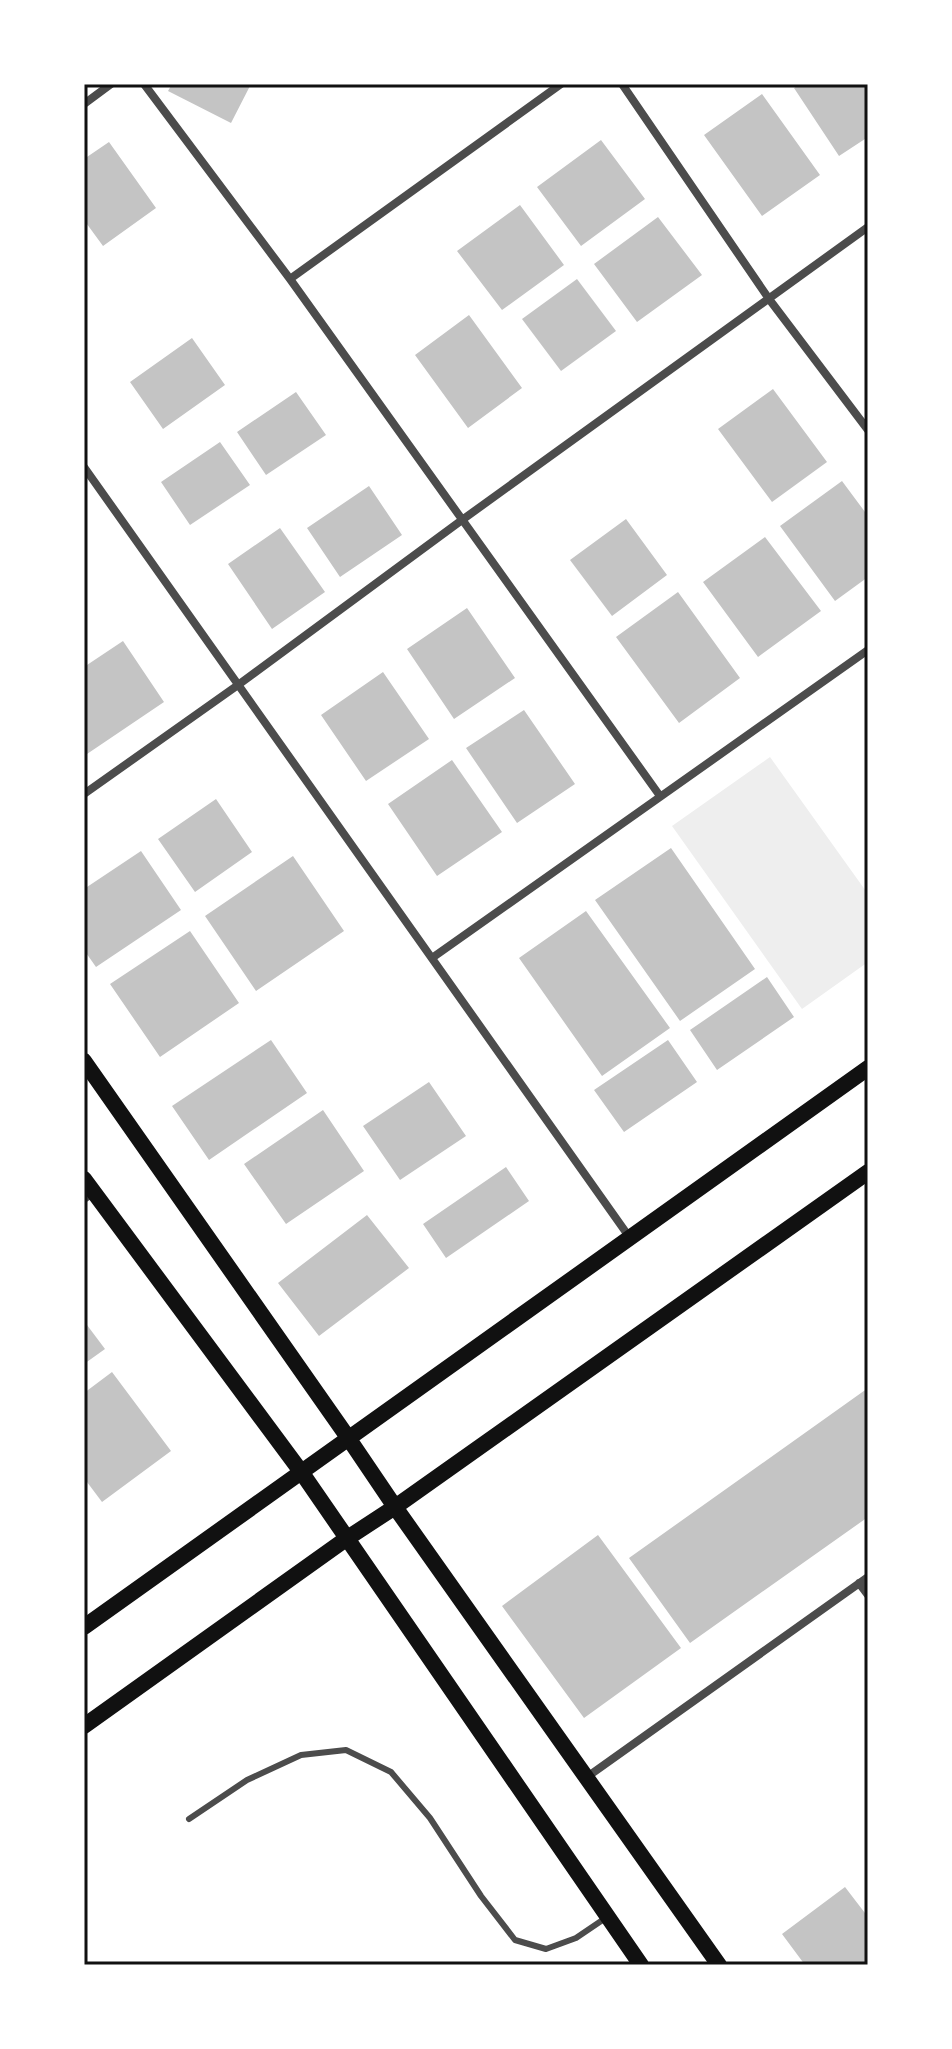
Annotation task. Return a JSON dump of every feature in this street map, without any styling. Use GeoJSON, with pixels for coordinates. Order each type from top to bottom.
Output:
{"type":"FeatureCollection","features":[{"type":"Feature","properties":{"kind":"main road"},"geometry":{"type":"LineString","coordinates":[[84,1061],[719,1965]]}},
{"type":"Feature","properties":{"kind":"main road"},"geometry":{"type":"LineString","coordinates":[[84,1627],[868,1068]]}},
{"type":"Feature","properties":{"kind":"main road"},"geometry":{"type":"LineString","coordinates":[[84,1726],[868,1172]]}},
{"type":"Feature","properties":{"kind":"main road"},"geometry":{"type":"LineString","coordinates":[[87,1190],[302,1473],[641,1965]]}},
{"type":"Feature","properties":{"kind":"street"},"geometry":{"type":"LineString","coordinates":[[84,104],[111,84]]}},
{"type":"Feature","properties":{"kind":"street"},"geometry":{"type":"LineString","coordinates":[[144,84],[290,279],[660,796]]}},
{"type":"Feature","properties":{"kind":"street"},"geometry":{"type":"LineString","coordinates":[[290,279],[561,84]]}},
{"type":"Feature","properties":{"kind":"street"},"geometry":{"type":"LineString","coordinates":[[622,84],[769,299],[868,430]]}},
{"type":"Feature","properties":{"kind":"street"},"geometry":{"type":"LineString","coordinates":[[84,794],[868,227]]}},
{"type":"Feature","properties":{"kind":"street"},"geometry":{"type":"LineString","coordinates":[[84,467],[630,1238]]}},
{"type":"Feature","properties":{"kind":"street"},"geometry":{"type":"LineString","coordinates":[[432,958],[868,650]]}},
{"type":"Feature","properties":{"kind":"street"},"geometry":{"type":"LineString","coordinates":[[586,1778],[868,1577]]}},
{"type":"Feature","properties":{"kind":"street"},"geometry":{"type":"LineString","coordinates":[[859,1583],[868,1595]]}},
{"type":"Feature","properties":{"kind":"lane"},"geometry":{"type":"LineString","coordinates":[[189,1819],[247,1780],[301,1755],[346,1750],[391,1772],[430,1818],[481,1896],[515,1940],[546,1949],[576,1938],[607,1917]]}},
{"type":"Feature","properties":{"kind":"shaded area"},"geometry":{"type":"Polygon","coordinates":[[[770,757],[868,894],[868,962],[802,1009],[672,826],[770,757]]]}},
{"type":"Feature","properties":{"kind":"building"},"geometry":{"type":"Polygon","coordinates":[[[172,84],[251,84],[231,123],[168,91],[172,84]]]}},
{"type":"Feature","properties":{"kind":"building"},"geometry":{"type":"Polygon","coordinates":[[[800,84],[868,84],[868,137],[839,156],[794,88],[800,84]]]}},
{"type":"Feature","properties":{"kind":"building"},"geometry":{"type":"Polygon","coordinates":[[[762,94],[820,175],[762,216],[704,135],[762,94]]]}},
{"type":"Feature","properties":{"kind":"building"},"geometry":{"type":"Polygon","coordinates":[[[601,140],[645,199],[581,246],[537,187],[601,140]]]}},
{"type":"Feature","properties":{"kind":"building"},"geometry":{"type":"Polygon","coordinates":[[[109,142],[156,208],[103,246],[84,220],[84,159],[109,142]]]}},
{"type":"Feature","properties":{"kind":"building"},"geometry":{"type":"Polygon","coordinates":[[[520,205],[564,265],[502,310],[457,251],[520,205]]]}},
{"type":"Feature","properties":{"kind":"building"},"geometry":{"type":"Polygon","coordinates":[[[658,217],[702,275],[637,322],[594,264],[658,217]]]}},
{"type":"Feature","properties":{"kind":"building"},"geometry":{"type":"Polygon","coordinates":[[[577,279],[616,331],[561,371],[522,319],[577,279]]]}},
{"type":"Feature","properties":{"kind":"building"},"geometry":{"type":"Polygon","coordinates":[[[469,315],[522,388],[468,428],[415,355],[469,315]]]}},
{"type":"Feature","properties":{"kind":"building"},"geometry":{"type":"Polygon","coordinates":[[[192,338],[225,385],[163,429],[130,382],[192,338]]]}},
{"type":"Feature","properties":{"kind":"building"},"geometry":{"type":"Polygon","coordinates":[[[773,389],[827,462],[772,502],[718,429],[773,389]]]}},
{"type":"Feature","properties":{"kind":"building"},"geometry":{"type":"Polygon","coordinates":[[[296,392],[326,435],[266,475],[237,432],[296,392]]]}},
{"type":"Feature","properties":{"kind":"building"},"geometry":{"type":"Polygon","coordinates":[[[220,442],[250,485],[190,525],[161,482],[220,442]]]}},
{"type":"Feature","properties":{"kind":"building"},"geometry":{"type":"Polygon","coordinates":[[[842,481],[868,516],[868,577],[835,601],[780,526],[842,481]]]}},
{"type":"Feature","properties":{"kind":"building"},"geometry":{"type":"Polygon","coordinates":[[[369,486],[402,535],[340,577],[307,528],[369,486]]]}},
{"type":"Feature","properties":{"kind":"building"},"geometry":{"type":"Polygon","coordinates":[[[626,519],[667,575],[612,616],[570,560],[626,519]]]}},
{"type":"Feature","properties":{"kind":"building"},"geometry":{"type":"Polygon","coordinates":[[[280,528],[325,592],[272,629],[228,564],[280,528]]]}},
{"type":"Feature","properties":{"kind":"building"},"geometry":{"type":"Polygon","coordinates":[[[765,537],[821,611],[758,657],[703,582],[765,537]]]}},
{"type":"Feature","properties":{"kind":"building"},"geometry":{"type":"Polygon","coordinates":[[[678,592],[740,678],[679,723],[616,637],[678,592]]]}},
{"type":"Feature","properties":{"kind":"building"},"geometry":{"type":"Polygon","coordinates":[[[467,608],[515,678],[454,719],[407,649],[467,608]]]}},
{"type":"Feature","properties":{"kind":"building"},"geometry":{"type":"Polygon","coordinates":[[[123,641],[164,702],[87,754],[84,749],[84,667],[123,641]]]}},
{"type":"Feature","properties":{"kind":"building"},"geometry":{"type":"Polygon","coordinates":[[[383,672],[429,739],[366,781],[321,715],[383,672]]]}},
{"type":"Feature","properties":{"kind":"building"},"geometry":{"type":"Polygon","coordinates":[[[524,710],[575,784],[517,823],[466,748],[524,710]]]}},
{"type":"Feature","properties":{"kind":"building"},"geometry":{"type":"Polygon","coordinates":[[[452,760],[502,832],[437,876],[388,804],[452,760]]]}},
{"type":"Feature","properties":{"kind":"building"},"geometry":{"type":"Polygon","coordinates":[[[216,799],[252,852],[195,892],[158,839],[216,799]]]}},
{"type":"Feature","properties":{"kind":"building"},"geometry":{"type":"Polygon","coordinates":[[[671,848],[755,969],[680,1021],[595,900],[671,848]]]}},
{"type":"Feature","properties":{"kind":"building"},"geometry":{"type":"Polygon","coordinates":[[[141,851],[181,910],[96,967],[84,950],[84,889],[141,851]]]}},
{"type":"Feature","properties":{"kind":"building"},"geometry":{"type":"Polygon","coordinates":[[[293,856],[344,931],[256,991],[205,916],[293,856]]]}},
{"type":"Feature","properties":{"kind":"building"},"geometry":{"type":"Polygon","coordinates":[[[586,911],[670,1028],[602,1076],[519,958],[586,911]]]}},
{"type":"Feature","properties":{"kind":"building"},"geometry":{"type":"Polygon","coordinates":[[[190,931],[239,1003],[160,1057],[110,984],[190,931]]]}},
{"type":"Feature","properties":{"kind":"building"},"geometry":{"type":"Polygon","coordinates":[[[767,977],[794,1017],[717,1070],[690,1030],[767,977]]]}},
{"type":"Feature","properties":{"kind":"building"},"geometry":{"type":"Polygon","coordinates":[[[271,1040],[307,1093],[209,1160],[172,1106],[271,1040]]]}},
{"type":"Feature","properties":{"kind":"building"},"geometry":{"type":"Polygon","coordinates":[[[668,1040],[697,1082],[624,1132],[594,1090],[668,1040]]]}},
{"type":"Feature","properties":{"kind":"building"},"geometry":{"type":"Polygon","coordinates":[[[429,1082],[466,1136],[400,1180],[363,1126],[429,1082]]]}},
{"type":"Feature","properties":{"kind":"building"},"geometry":{"type":"Polygon","coordinates":[[[323,1110],[364,1171],[286,1224],[244,1164],[323,1110]]]}},
{"type":"Feature","properties":{"kind":"building"},"geometry":{"type":"Polygon","coordinates":[[[506,1167],[529,1201],[446,1258],[423,1224],[506,1167]]]}},
{"type":"Feature","properties":{"kind":"building"},"geometry":{"type":"Polygon","coordinates":[[[367,1215],[409,1268],[319,1336],[278,1283],[367,1215]]]}},
{"type":"Feature","properties":{"kind":"building"},"geometry":{"type":"Polygon","coordinates":[[[84,1321],[105,1349],[84,1364],[84,1321]]]}},
{"type":"Feature","properties":{"kind":"building"},"geometry":{"type":"Polygon","coordinates":[[[112,1372],[171,1451],[102,1502],[84,1478],[84,1393],[112,1372]]]}},
{"type":"Feature","properties":{"kind":"building"},"geometry":{"type":"Polygon","coordinates":[[[868,1388],[868,1517],[690,1643],[629,1558],[868,1388]]]}},
{"type":"Feature","properties":{"kind":"building"},"geometry":{"type":"Polygon","coordinates":[[[598,1535],[681,1648],[584,1718],[502,1606],[598,1535]]]}},
{"type":"Feature","properties":{"kind":"building"},"geometry":{"type":"Polygon","coordinates":[[[845,1887],[868,1917],[868,1965],[805,1965],[782,1934],[845,1887]]]}}]}
